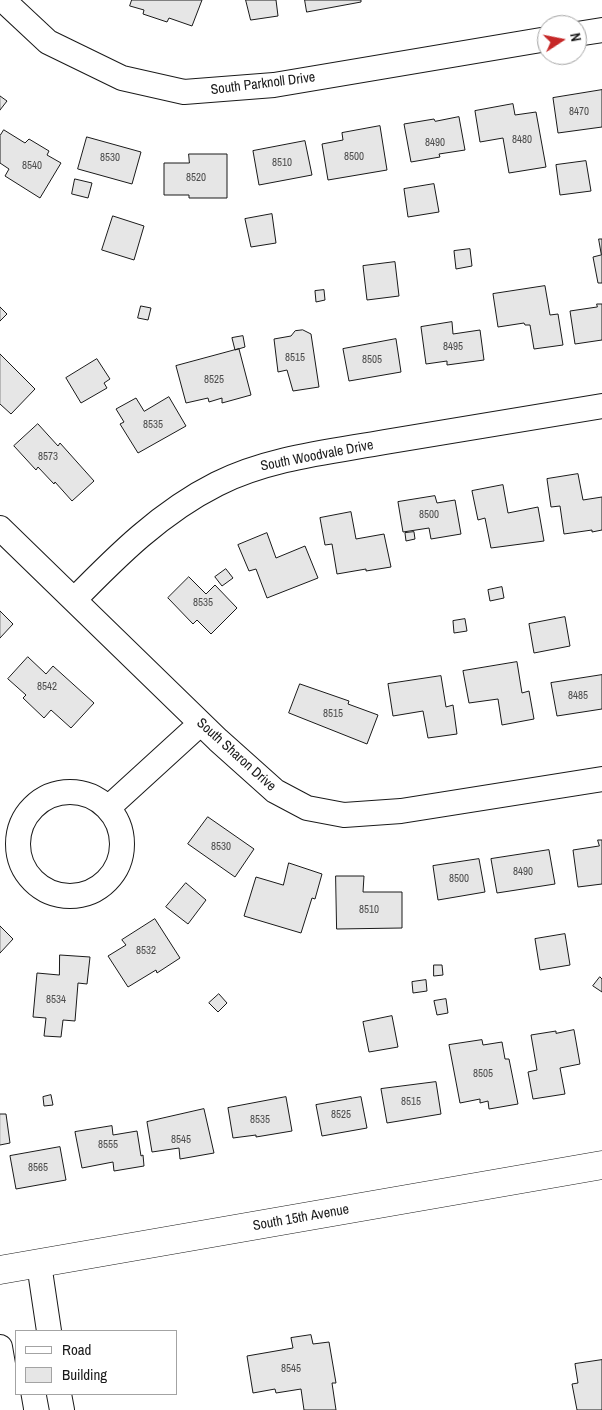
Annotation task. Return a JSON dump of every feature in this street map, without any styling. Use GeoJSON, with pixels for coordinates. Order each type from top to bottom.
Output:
{"type":"FeatureCollection","features":[{"type":"Feature","properties":{"kind":"street","name":"South Parknoll Drive"},"geometry":{"type":"LineString","coordinates":[[3,0],[48,42],[122,78],[184,92],[274,85],[537,41]]}},
{"type":"Feature","properties":{"kind":"street"},"geometry":{"type":"LineString","coordinates":[[587,32],[602,30]]}},
{"type":"Feature","properties":{"kind":"street","name":"South Woodvale Drive"},"geometry":{"type":"LineString","coordinates":[[74,600],[110,562],[165,516],[218,484],[254,468],[314,454],[602,406]]}},
{"type":"Feature","properties":{"kind":"street","name":"South Sharon Drive"},"geometry":{"type":"LineString","coordinates":[[0,528],[200,724],[275,791],[307,808],[344,815],[401,811],[602,779]]}},
{"type":"Feature","properties":{"kind":"street"},"geometry":{"type":"LineString","coordinates":[[108,808],[200,724]]}},
{"type":"Feature","properties":{"kind":"street"},"geometry":{"type":"LineString","coordinates":[[68,792],[77,792],[94,797],[108,808],[118,822],[122,838],[122,855],[116,870],[105,884],[91,893],[75,897],[58,896],[42,889],[30,878],[21,862],[18,845],[21,827],[29,812],[43,800],[59,793],[68,792]]}},
{"type":"Feature","properties":{"kind":"street","name":"South 15th Avenue"},"geometry":{"type":"LineString","coordinates":[[0,1270],[602,1165]]}},
{"type":"Feature","properties":{"kind":"street"},"geometry":{"type":"LineString","coordinates":[[39,1264],[49,1330]]}},
{"type":"Feature","properties":{"kind":"street"},"geometry":{"type":"LineString","coordinates":[[0,1347],[11,1410]]}},
{"type":"Feature","properties":{"kind":"street"},"geometry":{"type":"LineString","coordinates":[[59,1395],[62,1410]]}},
{"type":"Feature","properties":{"kind":"building"},"geometry":{"type":"Polygon","coordinates":[[[132,0],[202,0],[192,26],[169,18],[167,22],[143,14],[144,10],[130,6],[132,0]]]}},
{"type":"Feature","properties":{"kind":"building"},"geometry":{"type":"Polygon","coordinates":[[[246,0],[276,0],[278,16],[251,20],[246,0]]]}},
{"type":"Feature","properties":{"kind":"building"},"geometry":{"type":"Polygon","coordinates":[[[305,0],[361,0],[361,2],[307,12],[305,0]]]}},
{"type":"Feature","properties":{"kind":"building"},"geometry":{"type":"Polygon","coordinates":[[[602,90],[602,127],[558,133],[553,98],[602,90]]]}},
{"type":"Feature","properties":{"kind":"building"},"geometry":{"type":"Polygon","coordinates":[[[0,96],[7,101],[0,110],[0,96]]]}},
{"type":"Feature","properties":{"kind":"building"},"geometry":{"type":"Polygon","coordinates":[[[513,104],[515,115],[536,112],[546,167],[509,173],[503,138],[480,142],[475,111],[513,104]]]}},
{"type":"Feature","properties":{"kind":"building"},"geometry":{"type":"Polygon","coordinates":[[[459,117],[465,150],[439,154],[440,157],[411,162],[404,124],[459,117]]]}},
{"type":"Feature","properties":{"kind":"building"},"geometry":{"type":"Polygon","coordinates":[[[380,126],[387,170],[328,180],[322,144],[343,140],[342,133],[380,126]]]}},
{"type":"Feature","properties":{"kind":"building"},"geometry":{"type":"Polygon","coordinates":[[[4,130],[25,143],[29,139],[49,151],[47,155],[61,163],[40,198],[5,176],[9,169],[0,163],[0,136],[4,130]]]}},
{"type":"Feature","properties":{"kind":"building"},"geometry":{"type":"Polygon","coordinates":[[[87,137],[141,152],[132,184],[78,169],[87,137]]]}},
{"type":"Feature","properties":{"kind":"building"},"geometry":{"type":"Polygon","coordinates":[[[305,141],[312,175],[259,185],[253,151],[305,141]]]}},
{"type":"Feature","properties":{"kind":"building"},"geometry":{"type":"Polygon","coordinates":[[[189,154],[227,154],[227,198],[189,198],[189,195],[164,195],[164,163],[189,163],[189,154]]]}},
{"type":"Feature","properties":{"kind":"building"},"geometry":{"type":"Polygon","coordinates":[[[586,161],[591,191],[560,195],[556,165],[586,161]]]}},
{"type":"Feature","properties":{"kind":"building"},"geometry":{"type":"Polygon","coordinates":[[[75,179],[92,183],[88,198],[72,194],[75,179]]]}},
{"type":"Feature","properties":{"kind":"building"},"geometry":{"type":"Polygon","coordinates":[[[434,184],[439,212],[408,217],[404,189],[434,184]]]}},
{"type":"Feature","properties":{"kind":"building"},"geometry":{"type":"Polygon","coordinates":[[[272,214],[276,243],[251,247],[245,219],[272,214]]]}},
{"type":"Feature","properties":{"kind":"building"},"geometry":{"type":"Polygon","coordinates":[[[113,216],[144,226],[134,260],[102,250],[113,216]]]}},
{"type":"Feature","properties":{"kind":"building"},"geometry":{"type":"Polygon","coordinates":[[[599,239],[602,239],[602,283],[598,283],[593,257],[601,255],[599,239]]]}},
{"type":"Feature","properties":{"kind":"building"},"geometry":{"type":"Polygon","coordinates":[[[470,249],[472,266],[456,269],[454,251],[470,249]]]}},
{"type":"Feature","properties":{"kind":"building"},"geometry":{"type":"Polygon","coordinates":[[[395,262],[399,296],[367,300],[363,266],[395,262]]]}},
{"type":"Feature","properties":{"kind":"building"},"geometry":{"type":"Polygon","coordinates":[[[545,286],[550,315],[558,314],[563,345],[534,349],[530,325],[525,325],[524,323],[498,327],[493,294],[545,286]]]}},
{"type":"Feature","properties":{"kind":"building"},"geometry":{"type":"Polygon","coordinates":[[[324,290],[325,300],[316,302],[315,291],[324,290]]]}},
{"type":"Feature","properties":{"kind":"building"},"geometry":{"type":"Polygon","coordinates":[[[597,304],[602,304],[602,340],[575,344],[570,311],[597,307],[597,304]]]}},
{"type":"Feature","properties":{"kind":"building"},"geometry":{"type":"Polygon","coordinates":[[[141,306],[151,308],[148,320],[138,318],[141,306]]]}},
{"type":"Feature","properties":{"kind":"building"},"geometry":{"type":"Polygon","coordinates":[[[0,307],[7,314],[0,321],[0,307]]]}},
{"type":"Feature","properties":{"kind":"building"},"geometry":{"type":"Polygon","coordinates":[[[452,322],[453,334],[480,330],[484,360],[447,365],[447,361],[426,364],[421,327],[452,322]]]}},
{"type":"Feature","properties":{"kind":"building"},"geometry":{"type":"Polygon","coordinates":[[[303,330],[311,334],[319,387],[293,391],[287,370],[278,372],[274,339],[291,336],[295,331],[303,330]]]}},
{"type":"Feature","properties":{"kind":"building"},"geometry":{"type":"Polygon","coordinates":[[[243,336],[245,347],[235,350],[232,338],[243,336]]]}},
{"type":"Feature","properties":{"kind":"building"},"geometry":{"type":"Polygon","coordinates":[[[396,339],[401,372],[349,381],[343,349],[396,339]]]}},
{"type":"Feature","properties":{"kind":"building"},"geometry":{"type":"Polygon","coordinates":[[[239,349],[251,395],[222,403],[222,398],[209,402],[208,398],[186,403],[176,366],[239,349]]]}},
{"type":"Feature","properties":{"kind":"building"},"geometry":{"type":"Polygon","coordinates":[[[0,354],[35,389],[11,414],[0,404],[0,354]]]}},
{"type":"Feature","properties":{"kind":"building"},"geometry":{"type":"Polygon","coordinates":[[[97,359],[110,379],[104,383],[107,388],[81,403],[66,378],[97,359]]]}},
{"type":"Feature","properties":{"kind":"building"},"geometry":{"type":"Polygon","coordinates":[[[169,397],[186,426],[138,453],[120,424],[124,422],[116,409],[136,398],[144,411],[169,397]]]}},
{"type":"Feature","properties":{"kind":"building"},"geometry":{"type":"Polygon","coordinates":[[[38,424],[58,446],[60,443],[94,481],[72,501],[38,467],[36,470],[14,446],[38,424]]]}},
{"type":"Feature","properties":{"kind":"building"},"geometry":{"type":"Polygon","coordinates":[[[578,474],[583,500],[602,497],[602,530],[564,534],[560,506],[551,507],[547,479],[578,474]]]}},
{"type":"Feature","properties":{"kind":"building"},"geometry":{"type":"Polygon","coordinates":[[[503,485],[508,513],[538,507],[544,541],[491,548],[485,518],[478,520],[472,491],[503,485]]]}},
{"type":"Feature","properties":{"kind":"building"},"geometry":{"type":"Polygon","coordinates":[[[435,496],[437,503],[455,500],[461,534],[431,539],[429,528],[403,532],[398,502],[435,496]]]}},
{"type":"Feature","properties":{"kind":"building"},"geometry":{"type":"Polygon","coordinates":[[[351,512],[356,539],[384,534],[391,567],[337,574],[332,544],[325,545],[320,518],[351,512]]]}},
{"type":"Feature","properties":{"kind":"building"},"geometry":{"type":"Polygon","coordinates":[[[414,532],[415,539],[406,541],[405,533],[414,532]]]}},
{"type":"Feature","properties":{"kind":"building"},"geometry":{"type":"Polygon","coordinates":[[[267,533],[276,558],[305,546],[318,578],[267,598],[256,569],[249,571],[238,545],[267,533]]]}},
{"type":"Feature","properties":{"kind":"building"},"geometry":{"type":"Polygon","coordinates":[[[226,569],[233,578],[222,586],[215,577],[226,569]]]}},
{"type":"Feature","properties":{"kind":"building"},"geometry":{"type":"Polygon","coordinates":[[[189,577],[206,594],[215,585],[237,608],[211,634],[197,620],[193,624],[168,598],[189,577]]]}},
{"type":"Feature","properties":{"kind":"building"},"geometry":{"type":"Polygon","coordinates":[[[502,587],[504,598],[490,601],[488,590],[502,587]]]}},
{"type":"Feature","properties":{"kind":"building"},"geometry":{"type":"Polygon","coordinates":[[[0,611],[13,624],[0,638],[0,611]]]}},
{"type":"Feature","properties":{"kind":"building"},"geometry":{"type":"Polygon","coordinates":[[[565,617],[570,646],[534,653],[529,624],[565,617]]]}},
{"type":"Feature","properties":{"kind":"building"},"geometry":{"type":"Polygon","coordinates":[[[465,619],[467,631],[454,633],[453,621],[465,619]]]}},
{"type":"Feature","properties":{"kind":"building"},"geometry":{"type":"Polygon","coordinates":[[[28,657],[46,674],[53,666],[94,703],[71,728],[51,710],[44,718],[23,698],[26,695],[8,679],[28,657]]]}},
{"type":"Feature","properties":{"kind":"building"},"geometry":{"type":"Polygon","coordinates":[[[517,662],[522,693],[529,691],[534,719],[502,725],[498,699],[469,703],[463,671],[517,662]]]}},
{"type":"Feature","properties":{"kind":"building"},"geometry":{"type":"Polygon","coordinates":[[[602,675],[602,709],[557,716],[551,683],[602,675]]]}},
{"type":"Feature","properties":{"kind":"building"},"geometry":{"type":"Polygon","coordinates":[[[441,676],[446,707],[453,705],[457,734],[428,738],[423,711],[393,716],[388,684],[441,676]]]}},
{"type":"Feature","properties":{"kind":"building"},"geometry":{"type":"Polygon","coordinates":[[[300,684],[349,701],[348,704],[378,715],[367,744],[289,713],[300,684]]]}},
{"type":"Feature","properties":{"kind":"building"},"geometry":{"type":"Polygon","coordinates":[[[208,817],[254,849],[235,877],[188,844],[208,817]]]}},
{"type":"Feature","properties":{"kind":"building"},"geometry":{"type":"Polygon","coordinates":[[[598,840],[602,840],[602,884],[578,887],[573,850],[599,846],[598,840]]]}},
{"type":"Feature","properties":{"kind":"building"},"geometry":{"type":"Polygon","coordinates":[[[549,850],[555,884],[497,893],[491,859],[549,850]]]}},
{"type":"Feature","properties":{"kind":"building"},"geometry":{"type":"Polygon","coordinates":[[[479,859],[485,892],[438,900],[433,866],[479,859]]]}},
{"type":"Feature","properties":{"kind":"building"},"geometry":{"type":"Polygon","coordinates":[[[289,863],[322,874],[315,899],[312,898],[301,933],[244,916],[256,877],[283,885],[289,863]]]}},
{"type":"Feature","properties":{"kind":"building"},"geometry":{"type":"Polygon","coordinates":[[[336,876],[364,876],[363,892],[402,892],[402,928],[337,929],[336,876]]]}},
{"type":"Feature","properties":{"kind":"building"},"geometry":{"type":"Polygon","coordinates":[[[186,883],[206,900],[188,924],[166,907],[186,883]]]}},
{"type":"Feature","properties":{"kind":"building"},"geometry":{"type":"Polygon","coordinates":[[[155,919],[180,958],[157,973],[156,970],[128,987],[108,956],[126,945],[122,940],[155,919]]]}},
{"type":"Feature","properties":{"kind":"building"},"geometry":{"type":"Polygon","coordinates":[[[0,926],[13,939],[0,953],[0,926]]]}},
{"type":"Feature","properties":{"kind":"building"},"geometry":{"type":"Polygon","coordinates":[[[565,934],[570,965],[540,970],[535,939],[565,934]]]}},
{"type":"Feature","properties":{"kind":"building"},"geometry":{"type":"Polygon","coordinates":[[[60,955],[90,957],[87,984],[78,983],[75,1021],[63,1020],[61,1037],[44,1036],[46,1018],[33,1017],[37,973],[59,975],[60,955]]]}},
{"type":"Feature","properties":{"kind":"building"},"geometry":{"type":"Polygon","coordinates":[[[434,965],[442,965],[443,975],[434,976],[434,965]]]}},
{"type":"Feature","properties":{"kind":"building"},"geometry":{"type":"Polygon","coordinates":[[[600,977],[602,979],[602,992],[593,986],[600,977]]]}},
{"type":"Feature","properties":{"kind":"building"},"geometry":{"type":"Polygon","coordinates":[[[426,980],[427,991],[413,993],[412,982],[426,980]]]}},
{"type":"Feature","properties":{"kind":"building"},"geometry":{"type":"Polygon","coordinates":[[[219,994],[227,1003],[218,1012],[209,1003],[219,994]]]}},
{"type":"Feature","properties":{"kind":"building"},"geometry":{"type":"Polygon","coordinates":[[[446,999],[448,1013],[437,1015],[434,1001],[446,999]]]}},
{"type":"Feature","properties":{"kind":"building"},"geometry":{"type":"Polygon","coordinates":[[[392,1016],[398,1047],[369,1052],[363,1022],[392,1016]]]}},
{"type":"Feature","properties":{"kind":"building"},"geometry":{"type":"Polygon","coordinates":[[[574,1030],[580,1064],[560,1068],[565,1094],[533,1099],[528,1072],[537,1070],[531,1035],[574,1030]]]}},
{"type":"Feature","properties":{"kind":"building"},"geometry":{"type":"Polygon","coordinates":[[[482,1040],[483,1045],[502,1042],[505,1059],[509,1059],[518,1104],[489,1109],[488,1101],[480,1103],[480,1099],[460,1103],[449,1045],[482,1040]]]}},
{"type":"Feature","properties":{"kind":"building"},"geometry":{"type":"Polygon","coordinates":[[[436,1082],[441,1114],[387,1123],[381,1089],[436,1082]]]}},
{"type":"Feature","properties":{"kind":"building"},"geometry":{"type":"Polygon","coordinates":[[[51,1095],[53,1105],[44,1106],[43,1097],[51,1095]]]}},
{"type":"Feature","properties":{"kind":"building"},"geometry":{"type":"Polygon","coordinates":[[[286,1097],[292,1131],[256,1137],[256,1135],[233,1138],[228,1108],[286,1097]]]}},
{"type":"Feature","properties":{"kind":"building"},"geometry":{"type":"Polygon","coordinates":[[[361,1097],[367,1128],[322,1136],[316,1105],[361,1097]]]}},
{"type":"Feature","properties":{"kind":"building"},"geometry":{"type":"Polygon","coordinates":[[[204,1109],[214,1153],[180,1159],[179,1148],[152,1152],[147,1122],[204,1109]]]}},
{"type":"Feature","properties":{"kind":"building"},"geometry":{"type":"Polygon","coordinates":[[[0,1114],[6,1114],[10,1143],[0,1145],[0,1114]]]}},
{"type":"Feature","properties":{"kind":"building"},"geometry":{"type":"Polygon","coordinates":[[[112,1126],[113,1135],[137,1131],[144,1166],[114,1171],[113,1162],[82,1168],[75,1132],[112,1126]]]}},
{"type":"Feature","properties":{"kind":"building"},"geometry":{"type":"Polygon","coordinates":[[[60,1147],[66,1180],[16,1189],[10,1156],[60,1147]]]}},
{"type":"Feature","properties":{"kind":"building"},"geometry":{"type":"Polygon","coordinates":[[[311,1335],[313,1344],[329,1342],[336,1383],[332,1383],[336,1410],[304,1410],[301,1389],[276,1393],[275,1389],[253,1393],[247,1356],[293,1348],[291,1338],[311,1335]]]}},
{"type":"Feature","properties":{"kind":"building"},"geometry":{"type":"Polygon","coordinates":[[[602,1360],[602,1410],[577,1410],[572,1384],[578,1383],[575,1364],[602,1360]]]}}]}
